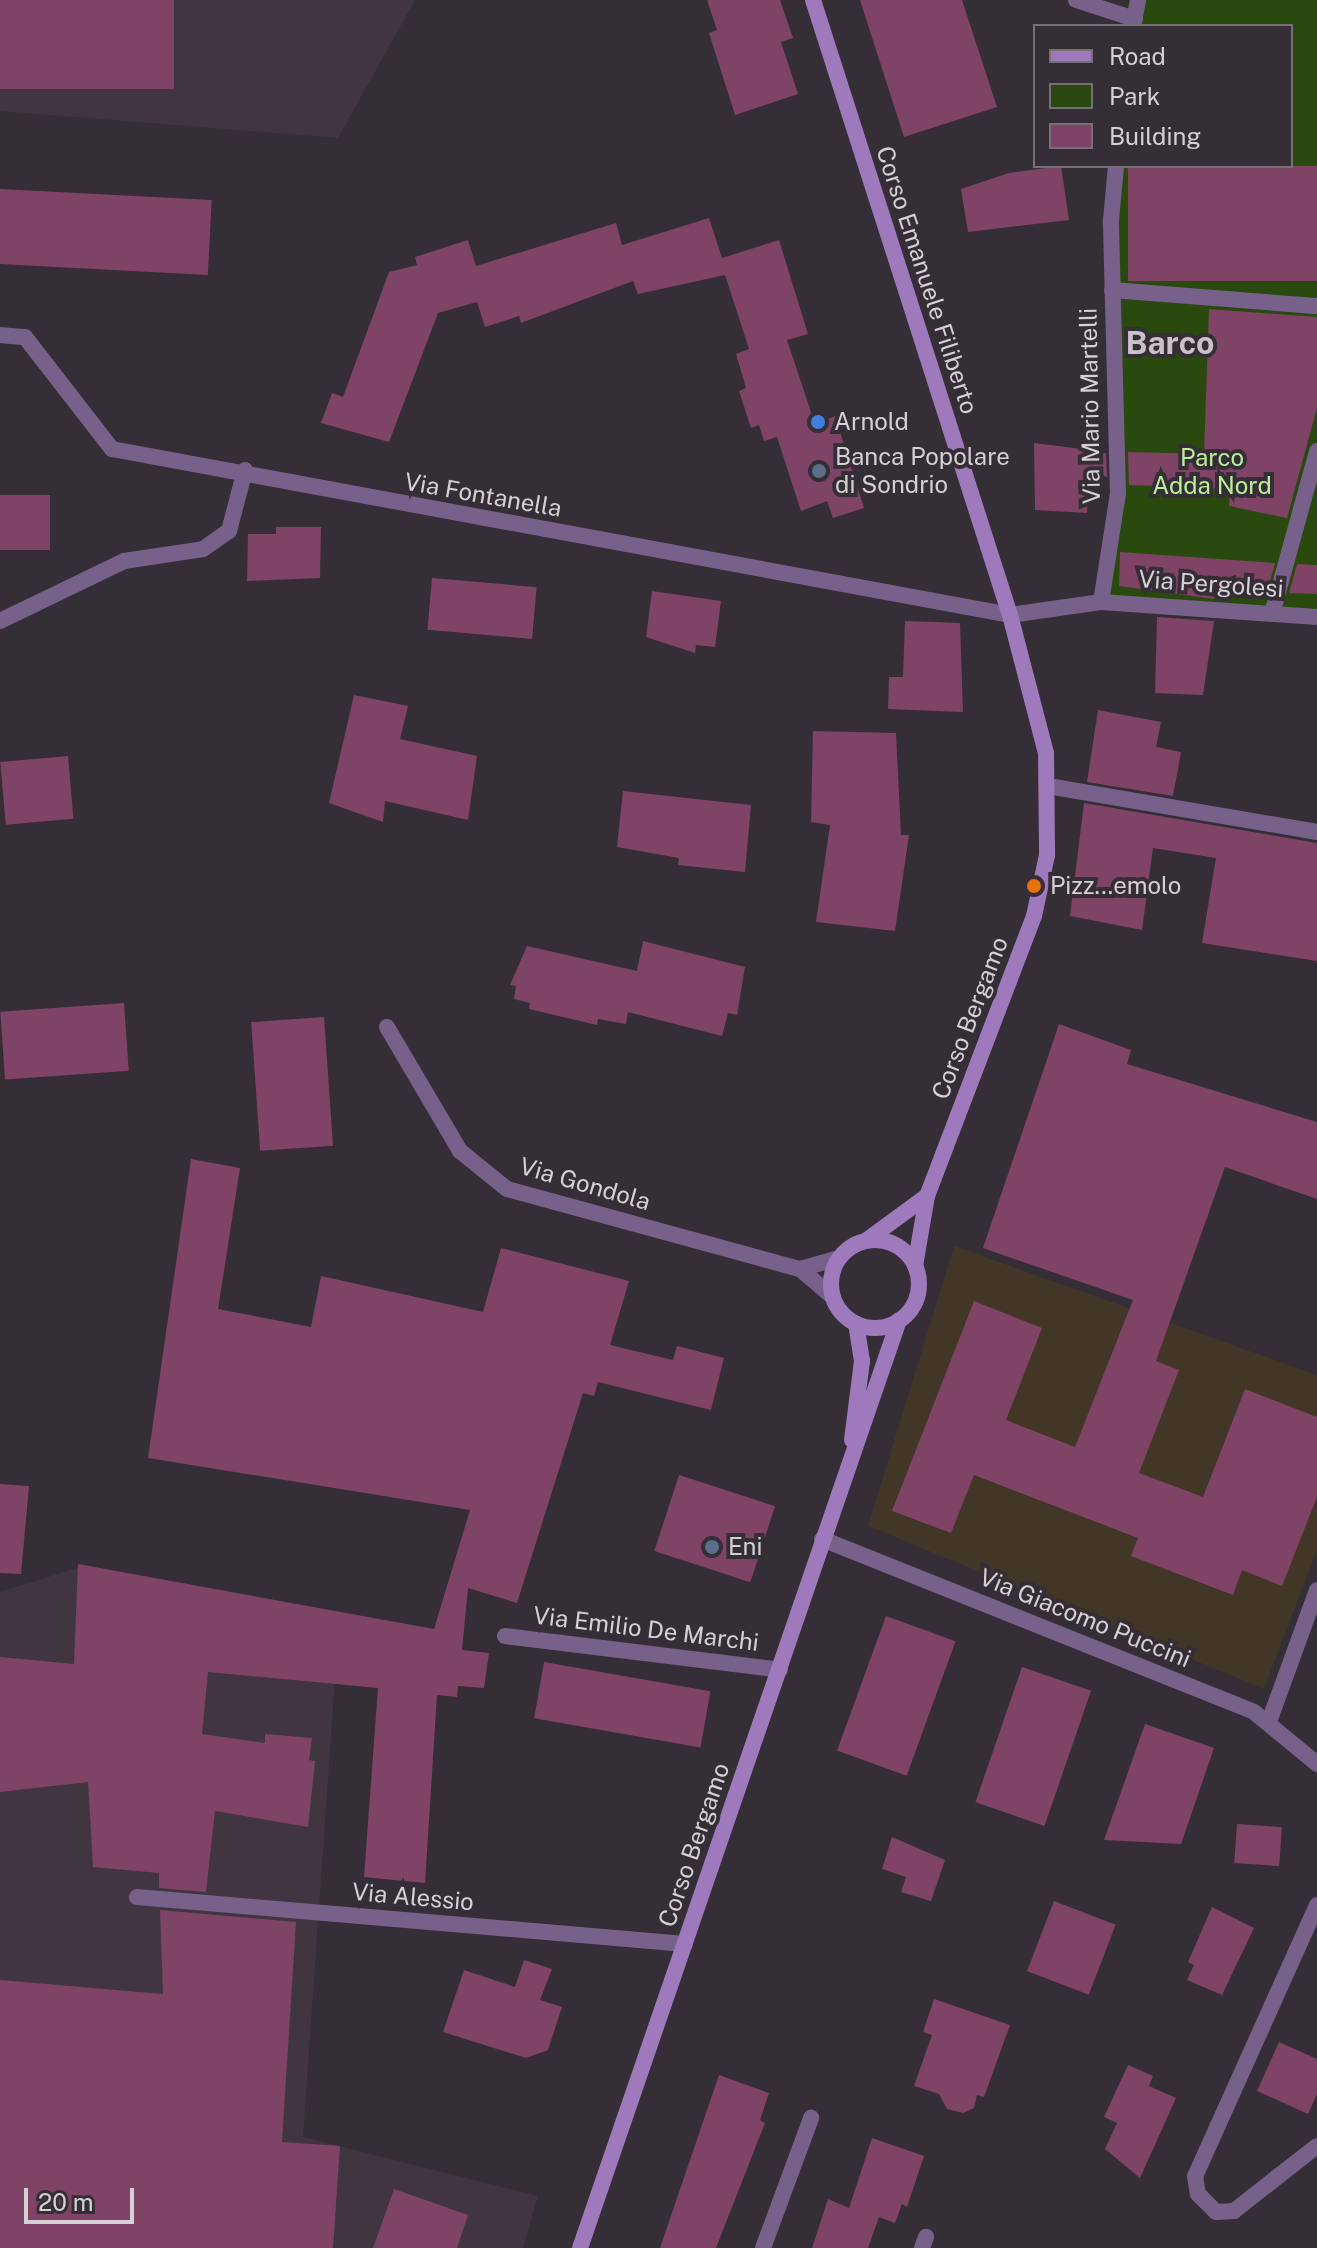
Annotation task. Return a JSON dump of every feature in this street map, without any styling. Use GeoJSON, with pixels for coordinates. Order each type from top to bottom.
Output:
{"type":"FeatureCollection","features":[{"type":"Feature","properties":{"kind":"main road","name":"Corso Emanuele Filiberto"},"geometry":{"type":"LineString","coordinates":[[813,0],[1010,615],[1046,753],[1047,855]]}},
{"type":"Feature","properties":{"kind":"main road","name":"Corso Bergamo"},"geometry":{"type":"LineString","coordinates":[[915,1266],[927,1196],[1034,916],[1047,855]]}},
{"type":"Feature","properties":{"kind":"main road"},"geometry":{"type":"LineString","coordinates":[[867,1240],[895,1245],[915,1266],[917,1296],[899,1320],[870,1328],[856,1323],[833,1297],[839,1258],[927,1196]]}},
{"type":"Feature","properties":{"kind":"main road","name":"Corso Bergamo"},"geometry":{"type":"LineString","coordinates":[[580,2248],[780,1670],[850,1457],[879,1392],[899,1320]]}},
{"type":"Feature","properties":{"kind":"main road","name":"Corso Bergamo"},"geometry":{"type":"LineString","coordinates":[[850,1457],[862,1361],[856,1323]]}},
{"type":"Feature","properties":{"kind":"street"},"geometry":{"type":"LineString","coordinates":[[1076,0],[1134,23],[1138,0]]}},
{"type":"Feature","properties":{"kind":"street","name":"Via Mario Martelli"},"geometry":{"type":"LineString","coordinates":[[1101,602],[1118,494],[1112,290],[1116,168]]}},
{"type":"Feature","properties":{"kind":"street"},"geometry":{"type":"LineString","coordinates":[[1112,290],[1317,306]]}},
{"type":"Feature","properties":{"kind":"street","name":"Via Fontanella"},"geometry":{"type":"LineString","coordinates":[[0,335],[25,337],[112,449],[245,470],[328,491],[1010,615]]}},
{"type":"Feature","properties":{"kind":"street"},"geometry":{"type":"LineString","coordinates":[[1273,610],[1317,451]]}},
{"type":"Feature","properties":{"kind":"street"},"geometry":{"type":"LineString","coordinates":[[0,621],[124,561],[203,549],[229,531],[245,470]]}},
{"type":"Feature","properties":{"kind":"street"},"geometry":{"type":"LineString","coordinates":[[1010,615],[1101,602]]}},
{"type":"Feature","properties":{"kind":"street","name":"Via Pergolesi"},"geometry":{"type":"LineString","coordinates":[[1101,602],[1273,610],[1317,617]]}},
{"type":"Feature","properties":{"kind":"street"},"geometry":{"type":"LineString","coordinates":[[1048,786],[1317,832]]}},
{"type":"Feature","properties":{"kind":"street","name":"Via Gondola"},"geometry":{"type":"LineString","coordinates":[[387,1027],[460,1151],[507,1189],[800,1269],[833,1297]]}},
{"type":"Feature","properties":{"kind":"street"},"geometry":{"type":"LineString","coordinates":[[800,1269],[839,1258]]}},
{"type":"Feature","properties":{"kind":"street","name":"Via Giacomo Puccini"},"geometry":{"type":"LineString","coordinates":[[822,1539],[1270,1719],[1317,1764]]}},
{"type":"Feature","properties":{"kind":"street"},"geometry":{"type":"LineString","coordinates":[[1270,1719],[1317,1590]]}},
{"type":"Feature","properties":{"kind":"street","name":"Via Emilio De Marchi"},"geometry":{"type":"LineString","coordinates":[[505,1636],[780,1670]]}},
{"type":"Feature","properties":{"kind":"street","name":"Via Alessio"},"geometry":{"type":"LineString","coordinates":[[137,1897],[685,1944]]}},
{"type":"Feature","properties":{"kind":"street"},"geometry":{"type":"LineString","coordinates":[[1317,1905],[1195,2176],[1198,2194],[1216,2212],[1234,2211],[1317,2146]]}},
{"type":"Feature","properties":{"kind":"street"},"geometry":{"type":"LineString","coordinates":[[763,2248],[811,2118]]}},
{"type":"Feature","properties":{"kind":"shaded area"},"geometry":{"type":"Polygon","coordinates":[[[0,0],[415,0],[338,138],[0,111],[0,0]]]}},
{"type":"Feature","properties":{"kind":"shaded area"},"geometry":{"type":"Polygon","coordinates":[[[954,1246],[1317,1375],[1317,1550],[1264,1689],[868,1526],[954,1246]]]}},
{"type":"Feature","properties":{"kind":"shaded area"},"geometry":{"type":"Polygon","coordinates":[[[80,1567],[339,1621],[303,2137],[538,2196],[523,2248],[0,2248],[0,1592],[80,1567]]]}},
{"type":"Feature","properties":{"kind":"green space","name":"Parco Adda Nord"},"geometry":{"type":"Polygon","coordinates":[[[1129,0],[1317,0],[1317,624],[1110,606],[1114,168],[1293,168],[1293,24],[1125,24],[1129,0]]]}},
{"type":"Feature","properties":{"kind":"building"},"geometry":{"type":"Polygon","coordinates":[[[0,0],[174,0],[174,89],[0,89],[0,0]]]}},
{"type":"Feature","properties":{"kind":"building"},"geometry":{"type":"Polygon","coordinates":[[[707,0],[780,0],[793,38],[781,42],[798,94],[735,115],[709,33],[717,30],[707,0]]]}},
{"type":"Feature","properties":{"kind":"building"},"geometry":{"type":"Polygon","coordinates":[[[860,0],[962,0],[997,107],[904,137],[860,0]]]}},
{"type":"Feature","properties":{"kind":"building"},"geometry":{"type":"Polygon","coordinates":[[[1317,166],[1317,281],[1128,281],[1128,168],[1317,166]]]}},
{"type":"Feature","properties":{"kind":"building"},"geometry":{"type":"Polygon","coordinates":[[[1061,168],[1069,220],[968,232],[961,189],[1009,173],[1061,168]]]}},
{"type":"Feature","properties":{"kind":"building"},"geometry":{"type":"Polygon","coordinates":[[[0,189],[212,200],[208,275],[0,264],[0,189]]]}},
{"type":"Feature","properties":{"kind":"building"},"geometry":{"type":"Polygon","coordinates":[[[709,218],[722,258],[779,240],[808,334],[787,340],[815,424],[835,416],[864,508],[833,518],[827,501],[801,511],[777,437],[764,441],[759,425],[751,428],[739,391],[746,388],[736,354],[749,349],[725,275],[638,294],[633,281],[521,323],[519,316],[485,327],[477,302],[438,313],[389,442],[321,423],[332,393],[343,397],[389,272],[417,265],[415,257],[468,240],[476,266],[616,223],[622,245],[709,218]]]}},
{"type":"Feature","properties":{"kind":"building"},"geometry":{"type":"Polygon","coordinates":[[[1209,309],[1317,317],[1317,408],[1287,518],[1229,506],[1230,489],[1129,485],[1128,452],[1204,454],[1209,309]]]}},
{"type":"Feature","properties":{"kind":"building"},"geometry":{"type":"Polygon","coordinates":[[[1034,443],[1106,452],[1107,477],[1089,470],[1087,513],[1035,510],[1034,443]]]}},
{"type":"Feature","properties":{"kind":"building"},"geometry":{"type":"Polygon","coordinates":[[[0,495],[50,495],[50,550],[0,550],[0,495]]]}},
{"type":"Feature","properties":{"kind":"building"},"geometry":{"type":"Polygon","coordinates":[[[276,527],[321,527],[320,578],[247,581],[248,534],[276,534],[276,527]]]}},
{"type":"Feature","properties":{"kind":"building"},"geometry":{"type":"Polygon","coordinates":[[[1120,552],[1275,563],[1267,592],[1214,590],[1214,599],[1119,586],[1120,552]]]}},
{"type":"Feature","properties":{"kind":"building"},"geometry":{"type":"Polygon","coordinates":[[[1297,564],[1317,565],[1317,594],[1289,593],[1297,564]]]}},
{"type":"Feature","properties":{"kind":"building"},"geometry":{"type":"Polygon","coordinates":[[[432,578],[537,587],[532,639],[427,630],[432,578]]]}},
{"type":"Feature","properties":{"kind":"building"},"geometry":{"type":"Polygon","coordinates":[[[652,591],[721,601],[715,647],[696,645],[695,653],[646,637],[652,591]]]}},
{"type":"Feature","properties":{"kind":"building"},"geometry":{"type":"Polygon","coordinates":[[[1157,617],[1214,621],[1203,695],[1155,693],[1157,617]]]}},
{"type":"Feature","properties":{"kind":"building"},"geometry":{"type":"Polygon","coordinates":[[[905,621],[960,623],[963,712],[888,709],[889,677],[903,677],[905,621]]]}},
{"type":"Feature","properties":{"kind":"building"},"geometry":{"type":"Polygon","coordinates":[[[354,695],[408,706],[400,739],[477,756],[468,820],[385,801],[383,822],[329,803],[354,695]]]}},
{"type":"Feature","properties":{"kind":"building"},"geometry":{"type":"Polygon","coordinates":[[[1098,710],[1161,722],[1156,747],[1181,752],[1173,796],[1087,782],[1098,710]]]}},
{"type":"Feature","properties":{"kind":"building"},"geometry":{"type":"Polygon","coordinates":[[[813,731],[896,733],[901,835],[909,835],[895,931],[816,922],[830,825],[811,822],[813,731]]]}},
{"type":"Feature","properties":{"kind":"building"},"geometry":{"type":"Polygon","coordinates":[[[68,756],[73,819],[6,825],[0,762],[68,756]]]}},
{"type":"Feature","properties":{"kind":"building"},"geometry":{"type":"Polygon","coordinates":[[[623,791],[751,805],[745,872],[678,865],[679,858],[617,847],[623,791]]]}},
{"type":"Feature","properties":{"kind":"building"},"geometry":{"type":"Polygon","coordinates":[[[1084,803],[1317,843],[1317,961],[1202,943],[1216,858],[1153,848],[1142,930],[1070,916],[1084,803]]]}},
{"type":"Feature","properties":{"kind":"building"},"geometry":{"type":"Polygon","coordinates":[[[643,941],[745,967],[737,1015],[728,1013],[722,1036],[628,1012],[626,1024],[598,1019],[597,1025],[529,1009],[530,1003],[514,999],[516,986],[510,985],[527,946],[637,971],[643,941]]]}},
{"type":"Feature","properties":{"kind":"building"},"geometry":{"type":"Polygon","coordinates":[[[124,1003],[129,1071],[5,1079],[0,1012],[124,1003]]]}},
{"type":"Feature","properties":{"kind":"building"},"geometry":{"type":"Polygon","coordinates":[[[324,1017],[333,1146],[260,1151],[251,1022],[324,1017]]]}},
{"type":"Feature","properties":{"kind":"building"},"geometry":{"type":"Polygon","coordinates":[[[1059,1024],[1131,1050],[1127,1064],[1317,1122],[1317,1199],[1225,1167],[1156,1361],[1179,1370],[1139,1473],[1203,1497],[1245,1389],[1317,1417],[1317,1497],[1282,1586],[1242,1570],[1233,1595],[1131,1556],[1138,1538],[974,1475],[951,1533],[892,1511],[974,1301],[1042,1328],[1006,1420],[1075,1447],[1133,1300],[983,1248],[1059,1024]]]}},
{"type":"Feature","properties":{"kind":"building"},"geometry":{"type":"Polygon","coordinates":[[[191,1159],[240,1168],[218,1309],[311,1327],[321,1276],[483,1312],[501,1248],[629,1281],[610,1345],[673,1360],[677,1346],[724,1358],[711,1410],[598,1382],[594,1396],[583,1393],[517,1603],[468,1588],[462,1650],[489,1653],[484,1688],[458,1686],[457,1697],[437,1695],[425,1883],[364,1877],[378,1688],[208,1672],[202,1734],[265,1743],[265,1734],[312,1738],[309,1760],[315,1761],[308,1827],[215,1811],[206,1892],[159,1888],[159,1873],[93,1867],[88,1782],[0,1792],[0,1657],[74,1664],[78,1564],[434,1629],[470,1510],[148,1458],[191,1159]]]}},
{"type":"Feature","properties":{"kind":"building"},"geometry":{"type":"Polygon","coordinates":[[[679,1475],[775,1506],[750,1582],[654,1551],[679,1475]]]}},
{"type":"Feature","properties":{"kind":"building"},"geometry":{"type":"Polygon","coordinates":[[[0,1484],[29,1486],[21,1574],[0,1573],[0,1484]]]}},
{"type":"Feature","properties":{"kind":"building"},"geometry":{"type":"Polygon","coordinates":[[[886,1616],[956,1641],[907,1776],[837,1750],[886,1616]]]}},
{"type":"Feature","properties":{"kind":"building"},"geometry":{"type":"Polygon","coordinates":[[[544,1662],[710,1691],[701,1747],[534,1718],[544,1662]]]}},
{"type":"Feature","properties":{"kind":"building"},"geometry":{"type":"Polygon","coordinates":[[[1022,1667],[1091,1691],[1044,1826],[975,1802],[1022,1667]]]}},
{"type":"Feature","properties":{"kind":"building"},"geometry":{"type":"Polygon","coordinates":[[[1145,1724],[1214,1748],[1181,1844],[1104,1840],[1145,1724]]]}},
{"type":"Feature","properties":{"kind":"building"},"geometry":{"type":"Polygon","coordinates":[[[1237,1824],[1282,1827],[1279,1866],[1234,1863],[1237,1824]]]}},
{"type":"Feature","properties":{"kind":"building"},"geometry":{"type":"Polygon","coordinates":[[[892,1837],[945,1860],[931,1901],[901,1892],[906,1877],[882,1869],[892,1837]]]}},
{"type":"Feature","properties":{"kind":"building"},"geometry":{"type":"Polygon","coordinates":[[[1054,1901],[1116,1925],[1089,1995],[1027,1971],[1054,1901]]]}},
{"type":"Feature","properties":{"kind":"building"},"geometry":{"type":"Polygon","coordinates":[[[1212,1907],[1254,1928],[1222,1995],[1187,1980],[1194,1965],[1188,1962],[1212,1907]]]}},
{"type":"Feature","properties":{"kind":"building"},"geometry":{"type":"Polygon","coordinates":[[[160,1910],[296,1922],[282,2142],[340,2146],[333,2248],[0,2248],[0,1980],[163,1994],[160,1910]]]}},
{"type":"Feature","properties":{"kind":"building"},"geometry":{"type":"Polygon","coordinates":[[[524,1960],[552,1969],[540,2000],[562,2007],[548,2050],[526,2058],[443,2032],[464,1970],[515,1987],[524,1960]]]}},
{"type":"Feature","properties":{"kind":"building"},"geometry":{"type":"Polygon","coordinates":[[[934,1999],[1010,2025],[984,2097],[977,2095],[974,2108],[963,2113],[947,2109],[939,2094],[914,2086],[932,2035],[923,2032],[934,1999]]]}},
{"type":"Feature","properties":{"kind":"building"},"geometry":{"type":"Polygon","coordinates":[[[1279,2042],[1317,2059],[1317,2094],[1308,2114],[1257,2091],[1279,2042]]]}},
{"type":"Feature","properties":{"kind":"building"},"geometry":{"type":"Polygon","coordinates":[[[1128,2065],[1153,2076],[1149,2086],[1176,2098],[1140,2178],[1105,2149],[1117,2123],[1104,2117],[1128,2065]]]}},
{"type":"Feature","properties":{"kind":"building"},"geometry":{"type":"Polygon","coordinates":[[[719,2075],[769,2093],[760,2120],[765,2123],[716,2248],[660,2248],[719,2075]]]}},
{"type":"Feature","properties":{"kind":"building"},"geometry":{"type":"Polygon","coordinates":[[[872,2138],[924,2156],[907,2207],[902,2204],[895,2223],[879,2217],[868,2248],[812,2248],[828,2199],[849,2208],[872,2138]]]}},
{"type":"Feature","properties":{"kind":"building"},"geometry":{"type":"Polygon","coordinates":[[[394,2189],[468,2215],[457,2248],[373,2248],[394,2189]]]}},
{"type":"Feature","properties":{"kind":"place","name":"Arnold"},"geometry":{"type":"Point","coordinates":[818,422]}},
{"type":"Feature","properties":{"kind":"place","name":"Banca Popolare di Sondrio"},"geometry":{"type":"Point","coordinates":[819,471]}},
{"type":"Feature","properties":{"kind":"place","name":"Pizz...emolo"},"geometry":{"type":"Point","coordinates":[1034,886]}},
{"type":"Feature","properties":{"kind":"place","name":"Eni"},"geometry":{"type":"Point","coordinates":[712,1547]}},
{"type":"Feature","properties":{"kind":"district","name":"Barco"},"geometry":{"type":"Point","coordinates":[1170,343]}}]}
